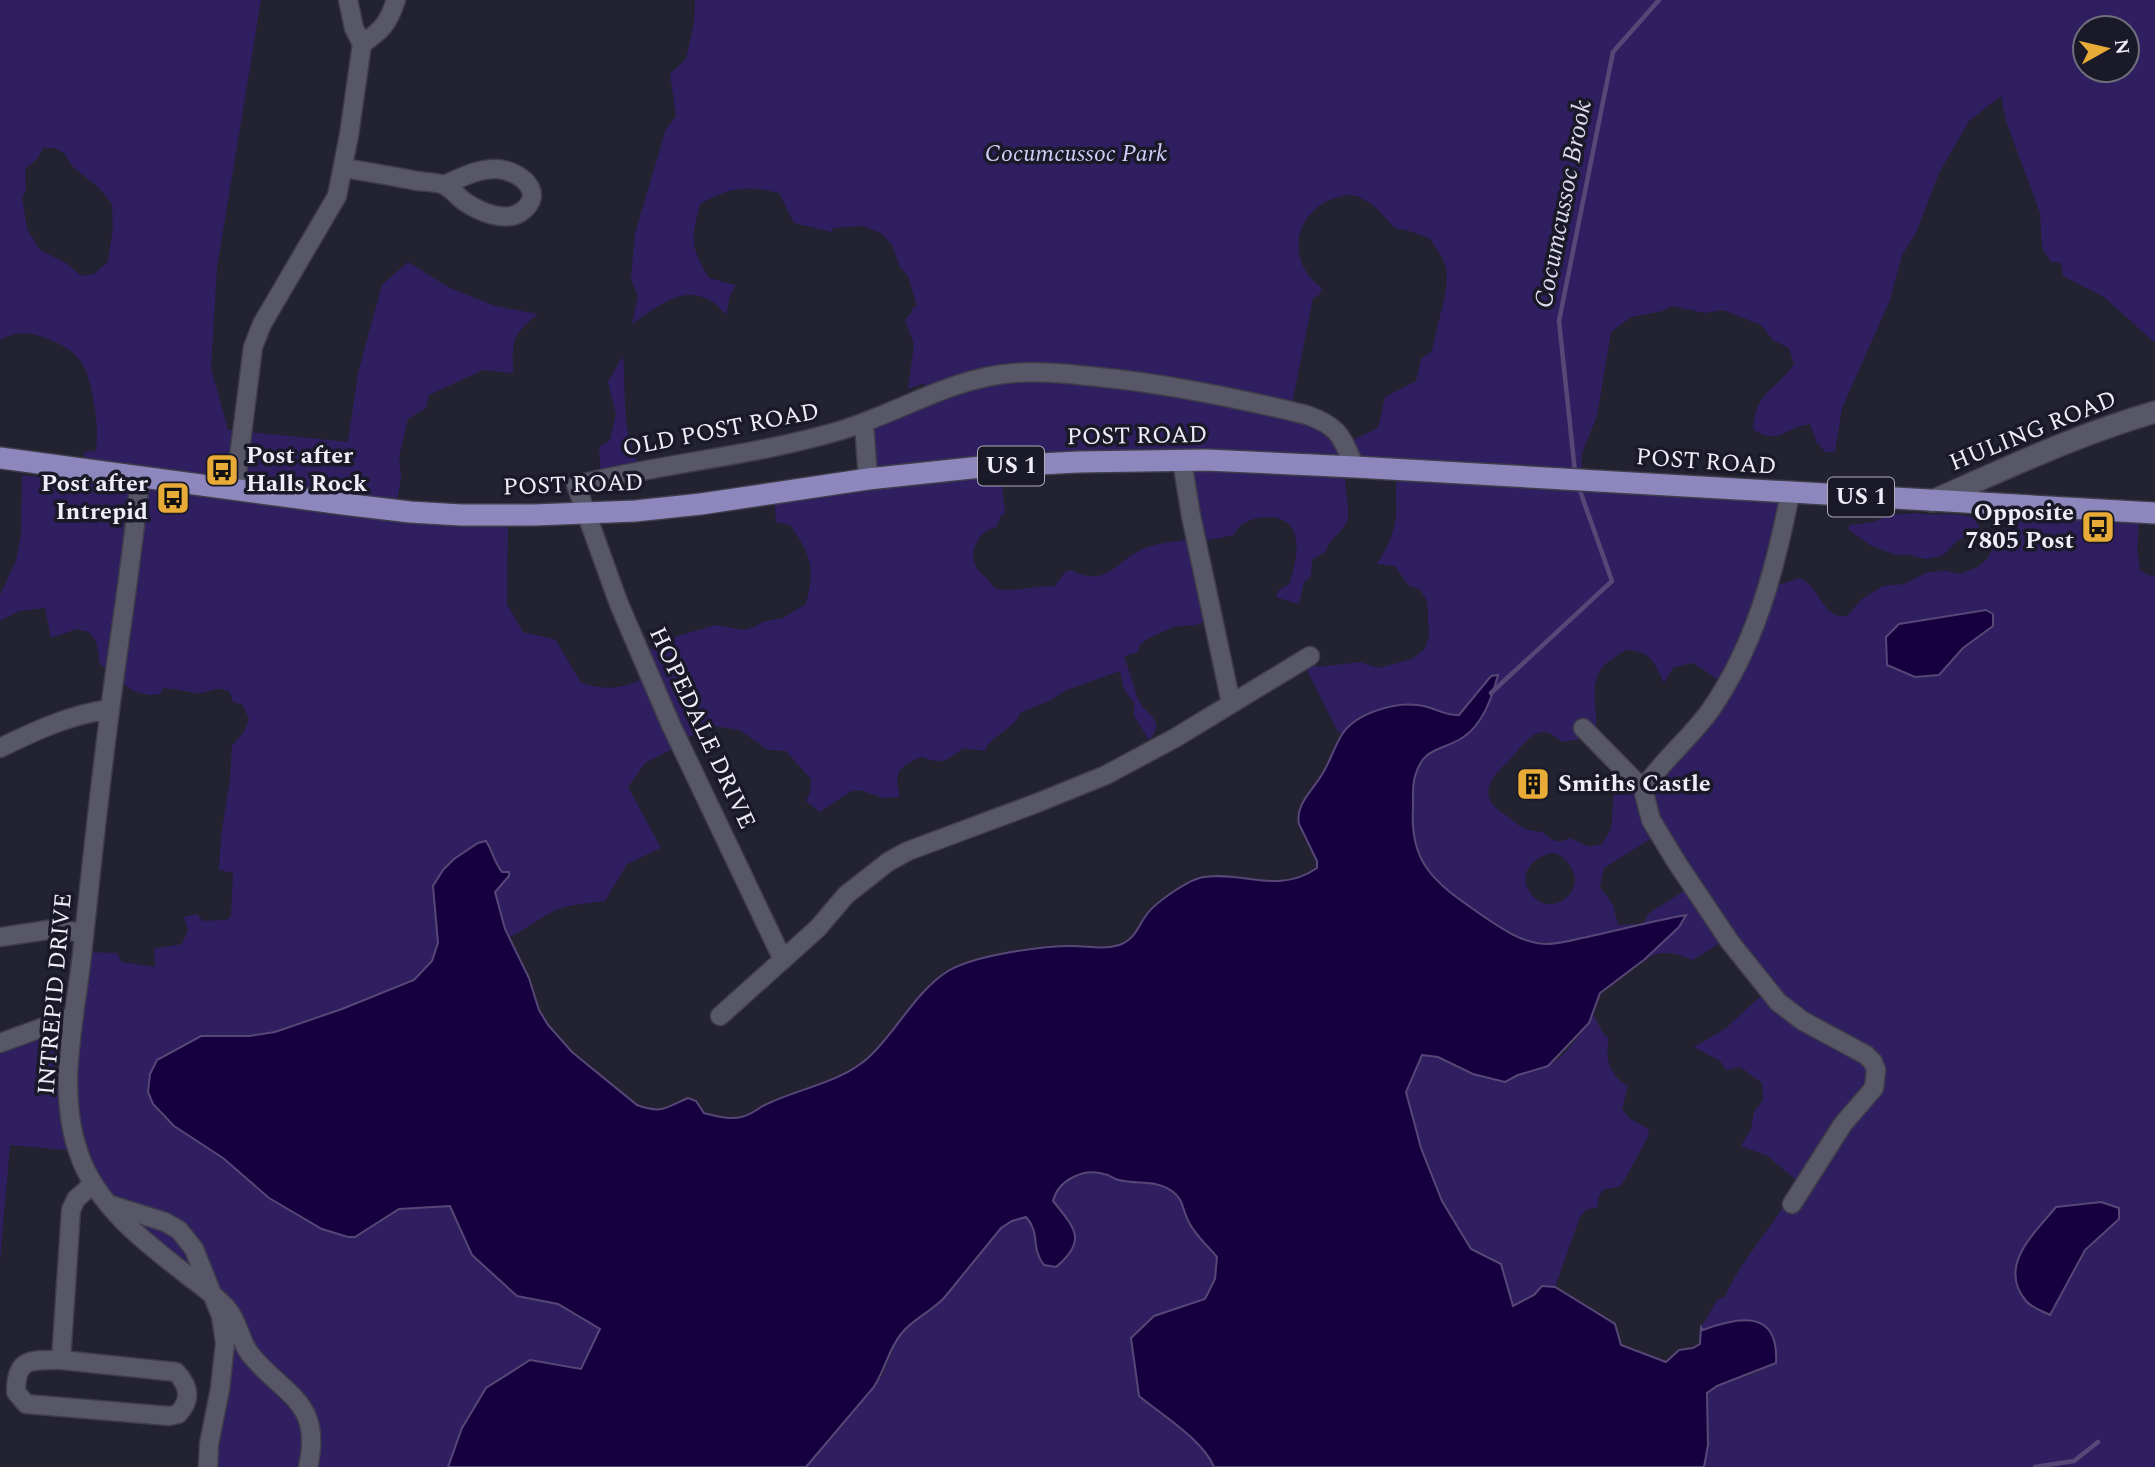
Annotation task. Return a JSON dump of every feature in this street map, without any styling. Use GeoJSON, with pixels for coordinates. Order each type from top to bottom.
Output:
{"type":"FeatureCollection","features":[{"type":"Feature","properties":{"kind":"main road","name":"POST ROAD"},"geometry":{"type":"LineString","coordinates":[[0,458],[410,512],[522,515],[701,504],[868,479],[995,467],[1078,462],[1182,461],[1255,461],[2155,513]]}},
{"type":"Feature","properties":{"kind":"street"},"geometry":{"type":"LineString","coordinates":[[235,489],[253,347],[262,324],[337,197],[362,44],[354,28],[348,0]]}},
{"type":"Feature","properties":{"kind":"street"},"geometry":{"type":"LineString","coordinates":[[362,44],[380,32],[389,20],[396,0]]}},
{"type":"Feature","properties":{"kind":"street"},"geometry":{"type":"LineString","coordinates":[[342,168],[444,185]]}},
{"type":"Feature","properties":{"kind":"street","name":"OLD POST ROAD"},"geometry":{"type":"LineString","coordinates":[[585,513],[576,485],[767,449],[863,423],[945,388],[977,378],[1010,373],[1056,373],[1171,385],[1307,415],[1322,421],[1339,433],[1355,467]]}},
{"type":"Feature","properties":{"kind":"street","name":"HULING ROAD"},"geometry":{"type":"LineString","coordinates":[[1932,501],[2110,426],[2155,412]]}},
{"type":"Feature","properties":{"kind":"street"},"geometry":{"type":"LineString","coordinates":[[863,423],[868,479]]}},
{"type":"Feature","properties":{"kind":"street"},"geometry":{"type":"LineString","coordinates":[[1182,461],[1231,703]]}},
{"type":"Feature","properties":{"kind":"street","name":"INTREPID DRIVE"},"geometry":{"type":"LineString","coordinates":[[140,477],[135,537],[110,709],[68,1066],[70,1124],[79,1157],[93,1184],[108,1203],[130,1227],[229,1311],[248,1352],[296,1398],[310,1423],[312,1437],[308,1467]]}},
{"type":"Feature","properties":{"kind":"street"},"geometry":{"type":"LineString","coordinates":[[1643,789],[1656,770],[1709,712],[1740,660],[1765,598],[1781,541],[1790,494]]}},
{"type":"Feature","properties":{"kind":"street","name":"HOPEDALE DRIVE"},"geometry":{"type":"LineString","coordinates":[[585,513],[619,604],[671,725],[783,960]]}},
{"type":"Feature","properties":{"kind":"street"},"geometry":{"type":"LineString","coordinates":[[720,1016],[818,928],[846,895],[888,862],[908,851],[1106,775],[1175,738],[1310,656]]}},
{"type":"Feature","properties":{"kind":"street"},"geometry":{"type":"LineString","coordinates":[[0,748],[67,718],[93,710],[110,709]]}},
{"type":"Feature","properties":{"kind":"street"},"geometry":{"type":"LineString","coordinates":[[1583,728],[1643,789],[1651,820],[1690,883],[1731,942],[1778,1002],[1803,1021],[1866,1055],[1873,1062],[1876,1070],[1874,1088],[1843,1124],[1792,1204]]}},
{"type":"Feature","properties":{"kind":"street"},"geometry":{"type":"LineString","coordinates":[[0,937],[54,929],[84,933]]}},
{"type":"Feature","properties":{"kind":"street"},"geometry":{"type":"LineString","coordinates":[[0,1043],[74,1016]]}},
{"type":"Feature","properties":{"kind":"street"},"geometry":{"type":"LineString","coordinates":[[61,1360],[71,1210],[76,1199],[93,1184]]}},
{"type":"Feature","properties":{"kind":"street"},"geometry":{"type":"LineString","coordinates":[[108,1203],[165,1222],[179,1230],[194,1250],[222,1316],[225,1343],[220,1389],[209,1444],[208,1467]]}},
{"type":"Feature","properties":{"kind":"street"},"geometry":{"type":"LineString","coordinates":[[31,1360],[61,1360],[176,1372],[188,1389],[188,1398],[178,1414],[169,1416],[26,1404],[21,1401],[16,1392],[16,1381],[18,1371],[23,1365],[31,1360]]}},
{"type":"Feature","properties":{"kind":"green space","name":"Cocumcussoc Park"},"geometry":{"type":"Polygon","coordinates":[[[0,0],[261,0],[217,268],[211,368],[228,430],[348,442],[358,373],[382,285],[408,262],[448,287],[495,306],[538,314],[523,327],[515,339],[513,373],[483,370],[429,395],[426,408],[408,419],[399,457],[401,477],[396,508],[508,518],[507,604],[523,632],[556,640],[581,683],[616,687],[650,676],[643,653],[680,635],[717,625],[744,630],[783,618],[806,604],[810,563],[803,545],[790,525],[776,522],[774,493],[867,477],[866,422],[927,393],[924,383],[908,389],[914,344],[905,320],[913,307],[917,306],[908,276],[900,267],[892,245],[882,234],[869,228],[833,228],[832,232],[794,223],[779,193],[738,189],[700,204],[694,235],[698,258],[709,278],[736,285],[730,295],[726,315],[714,303],[691,295],[670,300],[632,324],[638,296],[631,279],[635,233],[666,129],[676,116],[670,74],[686,59],[694,23],[695,0],[2155,0],[2155,343],[2104,297],[2063,276],[2061,263],[2051,262],[2042,248],[2040,213],[2006,121],[2001,96],[1969,121],[1939,173],[1916,233],[1902,255],[1890,300],[1842,408],[1835,452],[1826,452],[1817,443],[1810,424],[1776,436],[1762,434],[1753,429],[1762,399],[1794,364],[1789,348],[1773,340],[1761,325],[1723,310],[1705,313],[1672,306],[1663,311],[1631,317],[1611,332],[1597,416],[1582,453],[1581,478],[1785,492],[1772,587],[1800,578],[1807,582],[1832,613],[1839,616],[1847,616],[1862,599],[1883,586],[1904,584],[1928,572],[1946,571],[1960,574],[1978,567],[1987,559],[2006,526],[2008,504],[2140,512],[2137,550],[2140,570],[2155,576],[2155,1467],[1704,1467],[1708,1445],[1707,1393],[1716,1386],[1759,1372],[1717,1325],[1703,1330],[1701,1327],[1718,1299],[1725,1297],[1741,1267],[1798,1182],[1768,1156],[1741,1146],[1751,1129],[1754,1112],[1763,1100],[1762,1083],[1740,1067],[1726,1070],[1720,1061],[1694,1047],[1725,1029],[1765,992],[1723,941],[1693,960],[1669,953],[1645,959],[1679,927],[1685,916],[1561,943],[1532,942],[1504,931],[1449,892],[1427,869],[1413,838],[1411,823],[1415,776],[1422,759],[1432,750],[1462,738],[1489,700],[1497,675],[1459,715],[1421,705],[1400,705],[1368,714],[1343,733],[1338,732],[1302,660],[1318,667],[1360,662],[1379,668],[1412,659],[1425,649],[1429,636],[1427,600],[1419,589],[1408,585],[1395,566],[1377,564],[1394,528],[1397,475],[1346,470],[1347,522],[1326,551],[1312,560],[1311,576],[1304,582],[1299,604],[1276,597],[1278,591],[1290,583],[1296,556],[1295,537],[1288,524],[1272,518],[1253,519],[1238,528],[1234,535],[1194,543],[1210,619],[1196,625],[1173,627],[1147,639],[1140,645],[1137,653],[1124,656],[1138,699],[1155,722],[1154,733],[1149,740],[1134,716],[1134,702],[1124,690],[1120,671],[1064,691],[1051,700],[1020,713],[1013,724],[993,740],[985,751],[963,748],[944,760],[934,761],[921,757],[907,764],[898,776],[900,797],[883,798],[860,790],[851,791],[820,812],[806,801],[810,793],[811,779],[786,751],[768,750],[740,730],[713,726],[682,740],[682,744],[645,763],[628,787],[661,848],[627,864],[605,901],[559,909],[509,937],[499,912],[495,892],[509,876],[509,872],[502,873],[494,863],[492,850],[478,843],[454,859],[434,904],[438,943],[432,961],[414,980],[275,1032],[250,1036],[201,1036],[157,1060],[161,1115],[223,1158],[269,1198],[322,1229],[348,1237],[399,1209],[450,1206],[472,1255],[517,1296],[558,1304],[600,1329],[581,1369],[530,1360],[462,1428],[448,1467],[208,1467],[220,1389],[216,1302],[130,1227],[77,1151],[10,1145],[0,1262],[0,1042],[74,1016],[84,952],[117,953],[122,962],[155,967],[154,949],[182,944],[188,930],[184,917],[197,914],[203,921],[226,920],[231,916],[233,873],[219,870],[221,836],[232,746],[244,732],[249,719],[242,704],[233,702],[230,692],[224,690],[197,693],[163,688],[160,694],[149,695],[133,691],[100,664],[96,641],[89,632],[77,629],[51,638],[45,608],[19,611],[0,621],[0,595],[16,561],[21,535],[22,475],[88,484],[84,452],[96,451],[97,433],[89,380],[86,370],[75,355],[46,338],[23,333],[0,340],[0,0]],[[43,148],[37,159],[25,169],[26,190],[22,197],[27,229],[40,250],[66,263],[81,276],[94,274],[108,262],[113,227],[112,204],[99,188],[73,167],[64,153],[55,148],[43,148]],[[1357,196],[1331,199],[1307,219],[1298,247],[1301,261],[1309,275],[1322,288],[1319,295],[1313,298],[1292,404],[1348,442],[1378,428],[1385,397],[1416,381],[1421,359],[1432,351],[1446,290],[1447,272],[1443,259],[1430,239],[1395,228],[1372,204],[1357,196]],[[1175,461],[1000,466],[1005,513],[1000,517],[997,527],[981,536],[973,554],[976,567],[994,588],[1016,590],[1055,586],[1065,572],[1071,570],[1083,575],[1102,575],[1145,548],[1189,539],[1175,461]],[[1986,610],[1899,624],[1939,675],[1963,648],[1993,626],[1993,614],[1986,610]],[[1625,650],[1604,665],[1595,684],[1595,737],[1561,742],[1553,735],[1540,732],[1523,744],[1492,780],[1488,792],[1490,801],[1520,826],[1543,832],[1555,841],[1570,838],[1589,847],[1602,844],[1611,829],[1614,791],[1631,777],[1643,786],[1725,684],[1693,663],[1674,667],[1664,683],[1654,663],[1646,655],[1625,650]],[[1655,836],[1604,868],[1600,887],[1613,905],[1618,925],[1643,924],[1648,914],[1687,889],[1655,836]],[[1545,855],[1529,868],[1526,874],[1527,888],[1540,902],[1557,903],[1571,892],[1574,875],[1567,861],[1559,855],[1545,855]]]}},
{"type":"Feature","properties":{"kind":"green space"},"geometry":{"type":"Polygon","coordinates":[[[623,356],[628,431],[631,446],[644,470],[601,477],[599,447],[610,440],[616,414],[608,382],[623,356]]]}},
{"type":"Feature","properties":{"kind":"green space"},"geometry":{"type":"Polygon","coordinates":[[[1919,513],[1967,516],[1974,518],[1979,527],[1971,536],[1958,540],[1942,556],[1926,559],[1896,555],[1870,545],[1849,530],[1849,525],[1874,522],[1889,515],[1919,513]]]}},
{"type":"Feature","properties":{"kind":"green space"},"geometry":{"type":"Polygon","coordinates":[[[1592,1012],[1609,1039],[1607,1053],[1610,1066],[1617,1077],[1628,1086],[1622,1109],[1629,1118],[1649,1129],[1648,1137],[1621,1186],[1603,1190],[1598,1198],[1598,1207],[1586,1210],[1580,1217],[1555,1287],[1542,1286],[1534,1295],[1513,1306],[1501,1264],[1471,1249],[1442,1201],[1421,1148],[1406,1092],[1422,1055],[1438,1057],[1473,1074],[1504,1082],[1546,1067],[1560,1058],[1574,1043],[1592,1012]]]}},
{"type":"Feature","properties":{"kind":"green space"},"geometry":{"type":"Polygon","coordinates":[[[1094,1172],[1120,1180],[1155,1184],[1171,1190],[1184,1205],[1193,1229],[1217,1257],[1215,1279],[1205,1299],[1154,1316],[1139,1396],[1192,1438],[1214,1467],[806,1467],[882,1376],[899,1336],[908,1325],[935,1308],[1001,1228],[1025,1217],[1034,1226],[1036,1255],[1071,1222],[1053,1201],[1059,1187],[1073,1177],[1094,1172]]]}},
{"type":"Feature","properties":{"kind":"shaded area"},"geometry":{"type":"Polygon","coordinates":[[[1986,610],[1993,614],[1993,626],[1963,648],[1939,675],[1915,677],[1887,665],[1886,637],[1899,624],[1986,610]]]}},
{"type":"Feature","properties":{"kind":"shaded area"},"geometry":{"type":"Polygon","coordinates":[[[1498,675],[1490,701],[1476,726],[1462,738],[1428,755],[1418,767],[1413,784],[1413,828],[1416,845],[1430,872],[1440,884],[1497,926],[1537,943],[1564,942],[1686,915],[1679,927],[1645,959],[1600,993],[1589,1023],[1548,1066],[1505,1082],[1473,1074],[1438,1057],[1422,1055],[1406,1092],[1421,1148],[1442,1201],[1471,1249],[1501,1264],[1513,1306],[1534,1295],[1542,1286],[1555,1287],[1615,1324],[1621,1345],[1666,1362],[1679,1350],[1700,1344],[1701,1327],[1703,1330],[1731,1322],[1755,1321],[1771,1334],[1776,1363],[1717,1386],[1707,1393],[1708,1445],[1704,1467],[1214,1467],[1192,1438],[1139,1396],[1131,1338],[1154,1316],[1205,1299],[1215,1279],[1217,1257],[1193,1229],[1176,1194],[1166,1187],[1088,1173],[1072,1177],[1060,1187],[1053,1201],[1068,1219],[1075,1235],[1072,1250],[1066,1258],[1056,1267],[1044,1265],[1037,1252],[1031,1223],[1026,1217],[1001,1228],[944,1298],[901,1334],[873,1388],[806,1467],[448,1467],[462,1428],[486,1388],[530,1360],[581,1369],[600,1329],[558,1304],[517,1296],[472,1255],[450,1206],[399,1209],[355,1237],[322,1229],[269,1198],[223,1158],[174,1126],[153,1104],[148,1092],[150,1074],[157,1060],[201,1036],[250,1036],[275,1032],[414,980],[432,961],[438,943],[433,886],[454,859],[478,843],[486,841],[502,872],[509,872],[509,876],[495,892],[505,929],[529,978],[539,1010],[548,1025],[572,1052],[637,1105],[645,1108],[668,1107],[688,1098],[696,1101],[704,1113],[727,1118],[745,1116],[781,1098],[834,1079],[858,1066],[879,1047],[936,980],[960,965],[1026,950],[1119,945],[1133,936],[1147,914],[1158,903],[1182,886],[1198,879],[1218,876],[1288,880],[1317,868],[1317,861],[1299,824],[1299,811],[1349,726],[1377,710],[1398,705],[1423,706],[1459,715],[1491,676],[1498,675]]]}},
{"type":"Feature","properties":{"kind":"shaded area"},"geometry":{"type":"Polygon","coordinates":[[[2101,1202],[2119,1208],[2119,1219],[2085,1250],[2050,1315],[2031,1305],[2018,1288],[2015,1275],[2017,1263],[2029,1239],[2056,1207],[2101,1202]]]}},
{"type":"Feature","properties":{"kind":"waterway","name":"Cocumcussoc Brook"},"geometry":{"type":"LineString","coordinates":[[1575,472],[1559,321],[1613,52],[1659,0]]}},
{"type":"Feature","properties":{"kind":"waterway","name":"Cocumcussoc Brook"},"geometry":{"type":"LineString","coordinates":[[1491,693],[1612,581],[1579,488]]}},
{"type":"Feature","properties":{"kind":"waterway"},"geometry":{"type":"LineString","coordinates":[[2035,1467],[2074,1461],[2098,1442]]}},
{"type":"Feature","properties":{"kind":"place","name":"Post after Halls Rock"},"geometry":{"type":"Point","coordinates":[222,470]}},
{"type":"Feature","properties":{"kind":"place","name":"Post after Intrepid"},"geometry":{"type":"Point","coordinates":[173,498]}},
{"type":"Feature","properties":{"kind":"place","name":"Opposite 7805 Post"},"geometry":{"type":"Point","coordinates":[2098,527]}},
{"type":"Feature","properties":{"kind":"place","name":"Smiths Castle"},"geometry":{"type":"Point","coordinates":[1533,784]}}]}
